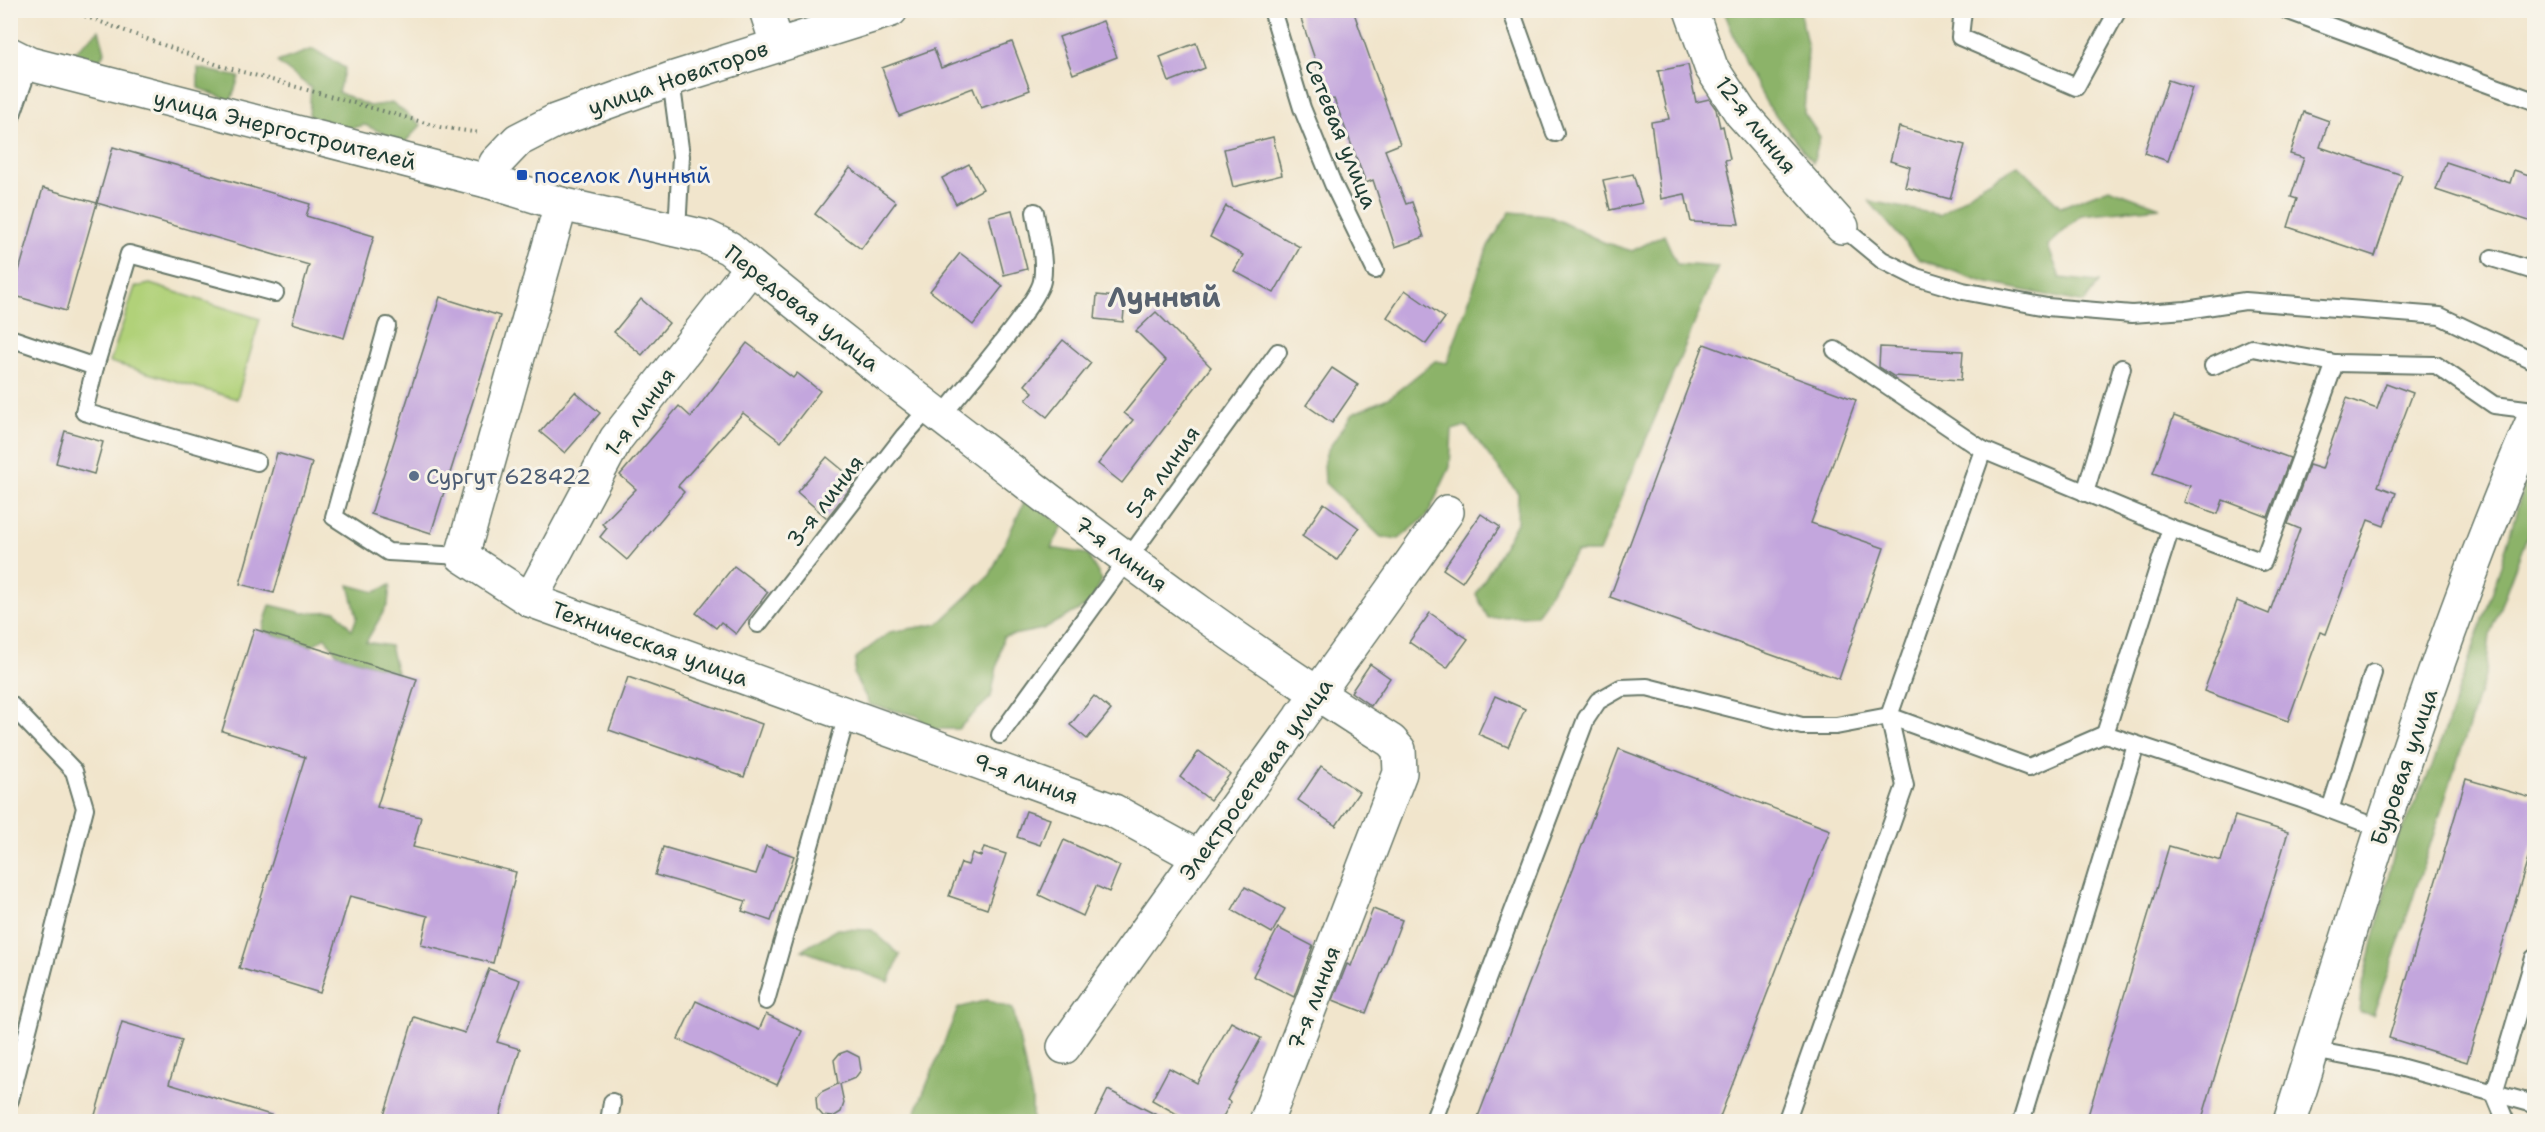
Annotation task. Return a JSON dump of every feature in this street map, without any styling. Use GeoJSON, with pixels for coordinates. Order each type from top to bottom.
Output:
{"type":"FeatureCollection","features":[{"type":"Feature","properties":{"kind":"street"},"geometry":{"type":"LineString","coordinates":[[766,10],[777,44]]}},
{"type":"Feature","properties":{"kind":"street","name":"улица Новаторов"},"geometry":{"type":"LineString","coordinates":[[487,181],[496,163],[518,140],[555,121],[671,79],[891,10]]}},
{"type":"Feature","properties":{"kind":"street","name":"12-я линия"},"geometry":{"type":"LineString","coordinates":[[1691,10],[1711,67],[1741,113],[1842,226]]}},
{"type":"Feature","properties":{"kind":"street","name":"улица Энергостроителей"},"geometry":{"type":"LineString","coordinates":[[20,59],[487,181],[561,204]]}},
{"type":"Feature","properties":{"kind":"street"},"geometry":{"type":"LineString","coordinates":[[462,556],[561,204]]}},
{"type":"Feature","properties":{"kind":"street","name":"Передовая улица"},"geometry":{"type":"LineString","coordinates":[[561,204],[706,237],[729,248],[935,412]]}},
{"type":"Feature","properties":{"kind":"street","name":"1-я линия"},"geometry":{"type":"LineString","coordinates":[[530,600],[616,439],[751,267]]}},
{"type":"Feature","properties":{"kind":"street","name":"7-я линия"},"geometry":{"type":"LineString","coordinates":[[935,412],[1127,560],[1318,695],[1391,741],[1399,750],[1400,773],[1266,1122]]}},
{"type":"Feature","properties":{"kind":"street","name":"Буровая улица"},"geometry":{"type":"LineString","coordinates":[[2290,1122],[2381,829],[2496,507],[2535,418]]}},
{"type":"Feature","properties":{"kind":"street","name":"Электросетевая улица"},"geometry":{"type":"LineString","coordinates":[[1064,1047],[1447,512]]}},
{"type":"Feature","properties":{"kind":"street","name":"Техническая улица"},"geometry":{"type":"LineString","coordinates":[[462,556],[530,600],[848,715]]}},
{"type":"Feature","properties":{"kind":"street","name":"9-я линия"},"geometry":{"type":"LineString","coordinates":[[848,715],[1114,811],[1198,857]]}},
{"type":"Feature","properties":{"kind":"lane","name":"Сетевая улица"},"geometry":{"type":"LineString","coordinates":[[1272,10],[1302,108],[1333,184],[1375,270]]}},
{"type":"Feature","properties":{"kind":"lane"},"geometry":{"type":"LineString","coordinates":[[1511,10],[1555,133]]}},
{"type":"Feature","properties":{"kind":"lane"},"geometry":{"type":"LineString","coordinates":[[1963,10],[1960,37],[2076,87],[2118,10]]}},
{"type":"Feature","properties":{"kind":"lane"},"geometry":{"type":"LineString","coordinates":[[2286,10],[2535,101]]}},
{"type":"Feature","properties":{"kind":"lane"},"geometry":{"type":"LineString","coordinates":[[10,120],[20,59]]}},
{"type":"Feature","properties":{"kind":"lane"},"geometry":{"type":"LineString","coordinates":[[671,79],[681,156],[677,231]]}},
{"type":"Feature","properties":{"kind":"lane","name":"3-я линия"},"geometry":{"type":"LineString","coordinates":[[758,624],[904,436],[935,412],[1030,304],[1042,283],[1043,269],[1035,212]]}},
{"type":"Feature","properties":{"kind":"lane"},"geometry":{"type":"LineString","coordinates":[[1842,226],[1882,260],[1916,277],[1963,291],[2047,307],[2132,314],[2245,302],[2440,316],[2535,361]]}},
{"type":"Feature","properties":{"kind":"lane"},"geometry":{"type":"LineString","coordinates":[[257,462],[84,412],[129,254],[275,293]]}},
{"type":"Feature","properties":{"kind":"lane"},"geometry":{"type":"LineString","coordinates":[[2492,258],[2535,271]]}},
{"type":"Feature","properties":{"kind":"lane"},"geometry":{"type":"LineString","coordinates":[[387,326],[334,517],[388,552],[462,556]]}},
{"type":"Feature","properties":{"kind":"lane"},"geometry":{"type":"LineString","coordinates":[[10,338],[95,368]]}},
{"type":"Feature","properties":{"kind":"lane"},"geometry":{"type":"LineString","coordinates":[[2213,366],[2252,348],[2335,363],[2436,365],[2494,405],[2535,410]]}},
{"type":"Feature","properties":{"kind":"lane"},"geometry":{"type":"LineString","coordinates":[[1835,350],[1983,450],[2171,528],[2263,562],[2335,363]]}},
{"type":"Feature","properties":{"kind":"lane","name":"5-я линия"},"geometry":{"type":"LineString","coordinates":[[1000,735],[1278,352]]}},
{"type":"Feature","properties":{"kind":"lane"},"geometry":{"type":"LineString","coordinates":[[2085,493],[2122,368]]}},
{"type":"Feature","properties":{"kind":"lane"},"geometry":{"type":"LineString","coordinates":[[1786,1122],[1905,786],[1889,716],[1983,450]]}},
{"type":"Feature","properties":{"kind":"lane"},"geometry":{"type":"LineString","coordinates":[[2105,734],[2171,528]]}},
{"type":"Feature","properties":{"kind":"lane"},"geometry":{"type":"LineString","coordinates":[[2330,810],[2373,674]]}},
{"type":"Feature","properties":{"kind":"lane"},"geometry":{"type":"LineString","coordinates":[[1433,1122],[1586,719],[1598,701],[1621,687],[1647,687],[1802,726],[1836,726],[1889,716],[2029,767],[2105,734],[2381,829]]}},
{"type":"Feature","properties":{"kind":"lane"},"geometry":{"type":"LineString","coordinates":[[10,704],[74,771],[85,808],[10,1100]]}},
{"type":"Feature","properties":{"kind":"lane"},"geometry":{"type":"LineString","coordinates":[[766,1001],[848,715]]}},
{"type":"Feature","properties":{"kind":"lane"},"geometry":{"type":"LineString","coordinates":[[2021,1122],[2136,745]]}},
{"type":"Feature","properties":{"kind":"lane"},"geometry":{"type":"LineString","coordinates":[[2506,1122],[2494,1093],[2535,958]]}},
{"type":"Feature","properties":{"kind":"lane"},"geometry":{"type":"LineString","coordinates":[[2313,1050],[2396,1066],[2535,1104]]}},
{"type":"Feature","properties":{"kind":"lane"},"geometry":{"type":"LineString","coordinates":[[609,1122],[612,1102]]}},
{"type":"Feature","properties":{"kind":"path"},"geometry":{"type":"LineString","coordinates":[[68,10],[218,65],[440,127],[518,140]]}},
{"type":"Feature","properties":{"kind":"green space"},"geometry":{"type":"Polygon","coordinates":[[[1724,11],[1800,11],[1808,49],[1804,113],[1820,137],[1813,163],[1767,104],[1746,66],[1724,11]]]}},
{"type":"Feature","properties":{"kind":"green space"},"geometry":{"type":"Polygon","coordinates":[[[99,30],[105,52],[94,67],[71,55],[99,30]]]}},
{"type":"Feature","properties":{"kind":"green space"},"geometry":{"type":"Polygon","coordinates":[[[313,49],[345,68],[338,92],[369,106],[393,103],[421,125],[404,143],[365,125],[340,131],[309,115],[311,88],[277,62],[313,49]]]}},
{"type":"Feature","properties":{"kind":"green space"},"geometry":{"type":"Polygon","coordinates":[[[198,68],[239,77],[231,101],[198,88],[198,68]]]}},
{"type":"Feature","properties":{"kind":"green space"},"geometry":{"type":"Polygon","coordinates":[[[2018,165],[2061,207],[2109,188],[2160,207],[2081,215],[2048,246],[2060,278],[2099,282],[2084,303],[1984,282],[1919,259],[1869,201],[1940,215],[1982,185],[2018,165]]]}},
{"type":"Feature","properties":{"kind":"green space"},"geometry":{"type":"Polygon","coordinates":[[[1510,212],[1547,215],[1603,242],[1632,251],[1664,235],[1677,264],[1718,267],[1599,552],[1576,552],[1536,615],[1488,618],[1476,594],[1517,523],[1518,493],[1466,426],[1452,430],[1450,467],[1427,516],[1399,539],[1381,537],[1325,483],[1324,461],[1327,451],[1352,414],[1390,397],[1435,361],[1447,363],[1488,246],[1510,212]]]}},
{"type":"Feature","properties":{"kind":"green space"},"geometry":{"type":"Polygon","coordinates":[[[150,284],[260,319],[237,399],[110,362],[135,287],[150,284]]]}},
{"type":"Feature","properties":{"kind":"green space"},"geometry":{"type":"Polygon","coordinates":[[[2534,467],[2534,518],[2490,634],[2486,673],[2373,1015],[2359,1012],[2361,993],[2397,840],[2432,767],[2496,582],[2523,488],[2534,467]]]}},
{"type":"Feature","properties":{"kind":"green space"},"geometry":{"type":"Polygon","coordinates":[[[1026,498],[1063,526],[1051,548],[1087,554],[1102,580],[1090,604],[1043,629],[1003,637],[991,697],[958,729],[927,729],[918,716],[870,705],[854,675],[856,658],[890,632],[938,624],[990,575],[1026,498]]]}},
{"type":"Feature","properties":{"kind":"green space"},"geometry":{"type":"Polygon","coordinates":[[[349,585],[375,592],[390,585],[388,604],[366,642],[390,646],[397,673],[337,654],[325,637],[312,646],[262,631],[270,605],[303,613],[336,611],[352,630],[357,617],[349,585]]]}},
{"type":"Feature","properties":{"kind":"green space"},"geometry":{"type":"Polygon","coordinates":[[[837,929],[872,930],[900,955],[889,982],[802,950],[837,929]]]}},
{"type":"Feature","properties":{"kind":"green space"},"geometry":{"type":"Polygon","coordinates":[[[987,1000],[1013,1009],[1032,1099],[1032,1121],[912,1121],[958,1008],[987,1000]]]}},
{"type":"Feature","properties":{"kind":"building"},"geometry":{"type":"Polygon","coordinates":[[[1298,10],[1353,10],[1400,144],[1385,150],[1406,204],[1412,202],[1424,237],[1395,247],[1373,180],[1366,183],[1334,99],[1329,100],[1298,10]]]}},
{"type":"Feature","properties":{"kind":"building"},"geometry":{"type":"Polygon","coordinates":[[[1103,21],[1117,57],[1073,74],[1059,37],[1103,21]]]}},
{"type":"Feature","properties":{"kind":"building"},"geometry":{"type":"Polygon","coordinates":[[[1012,42],[1030,90],[981,108],[973,88],[899,116],[882,68],[934,49],[941,68],[1012,42]]]}},
{"type":"Feature","properties":{"kind":"building"},"geometry":{"type":"Polygon","coordinates":[[[1196,43],[1205,68],[1169,82],[1160,57],[1196,43]]]}},
{"type":"Feature","properties":{"kind":"building"},"geometry":{"type":"Polygon","coordinates":[[[1688,65],[1696,102],[1709,99],[1716,109],[1720,127],[1723,126],[1730,159],[1725,160],[1739,224],[1691,222],[1685,194],[1661,199],[1651,122],[1669,119],[1658,71],[1688,65]]]}},
{"type":"Feature","properties":{"kind":"building"},"geometry":{"type":"Polygon","coordinates":[[[2168,80],[2192,88],[2168,161],[2144,153],[2168,80]]]}},
{"type":"Feature","properties":{"kind":"building"},"geometry":{"type":"Polygon","coordinates":[[[2304,112],[2329,121],[2320,147],[2402,175],[2375,256],[2288,227],[2297,199],[2291,197],[2304,158],[2290,154],[2304,112]]]}},
{"type":"Feature","properties":{"kind":"building"},"geometry":{"type":"Polygon","coordinates":[[[1899,127],[1965,145],[1950,199],[1905,187],[1910,167],[1890,161],[1899,127]]]}},
{"type":"Feature","properties":{"kind":"building"},"geometry":{"type":"Polygon","coordinates":[[[1273,137],[1282,175],[1233,187],[1224,149],[1273,137]]]}},
{"type":"Feature","properties":{"kind":"building"},"geometry":{"type":"Polygon","coordinates":[[[113,147],[310,204],[306,216],[374,236],[344,338],[292,323],[309,265],[97,203],[113,147]]]}},
{"type":"Feature","properties":{"kind":"building"},"geometry":{"type":"Polygon","coordinates":[[[2446,162],[2510,183],[2514,170],[2535,177],[2535,223],[2436,190],[2446,162]]]}},
{"type":"Feature","properties":{"kind":"building"},"geometry":{"type":"Polygon","coordinates":[[[969,164],[983,189],[956,204],[942,178],[969,164]]]}},
{"type":"Feature","properties":{"kind":"building"},"geometry":{"type":"Polygon","coordinates":[[[850,168],[896,202],[861,249],[815,214],[850,168]]]}},
{"type":"Feature","properties":{"kind":"building"},"geometry":{"type":"Polygon","coordinates":[[[1633,174],[1642,203],[1610,210],[1603,180],[1633,174]]]}},
{"type":"Feature","properties":{"kind":"building"},"geometry":{"type":"Polygon","coordinates":[[[43,188],[97,203],[66,311],[12,295],[43,188]]]}},
{"type":"Feature","properties":{"kind":"building"},"geometry":{"type":"Polygon","coordinates":[[[1226,206],[1300,247],[1274,293],[1234,271],[1243,255],[1210,237],[1226,206]]]}},
{"type":"Feature","properties":{"kind":"building"},"geometry":{"type":"Polygon","coordinates":[[[1012,210],[1027,269],[1004,275],[989,216],[1012,210]]]}},
{"type":"Feature","properties":{"kind":"building"},"geometry":{"type":"Polygon","coordinates":[[[960,253],[1003,286],[973,325],[930,291],[960,253]]]}},
{"type":"Feature","properties":{"kind":"building"},"geometry":{"type":"Polygon","coordinates":[[[1405,290],[1445,318],[1426,344],[1387,317],[1405,290]]]}},
{"type":"Feature","properties":{"kind":"building"},"geometry":{"type":"Polygon","coordinates":[[[1097,295],[1125,298],[1123,322],[1095,319],[1097,295]]]}},
{"type":"Feature","properties":{"kind":"building"},"geometry":{"type":"Polygon","coordinates":[[[440,297],[500,316],[431,533],[371,514],[440,297]]]}},
{"type":"Feature","properties":{"kind":"building"},"geometry":{"type":"Polygon","coordinates":[[[641,299],[669,323],[642,355],[614,332],[641,299]]]}},
{"type":"Feature","properties":{"kind":"building"},"geometry":{"type":"Polygon","coordinates":[[[1156,312],[1211,367],[1122,483],[1098,464],[1133,420],[1124,413],[1166,361],[1136,331],[1156,312]]]}},
{"type":"Feature","properties":{"kind":"building"},"geometry":{"type":"Polygon","coordinates":[[[1063,340],[1091,363],[1047,417],[1026,400],[1033,392],[1025,385],[1063,340]]]}},
{"type":"Feature","properties":{"kind":"building"},"geometry":{"type":"Polygon","coordinates":[[[747,343],[793,378],[797,373],[820,391],[781,442],[743,413],[678,486],[684,492],[627,560],[600,537],[607,528],[602,524],[636,489],[620,475],[679,406],[691,417],[747,343]]]}},
{"type":"Feature","properties":{"kind":"building"},"geometry":{"type":"Polygon","coordinates":[[[1704,344],[1856,400],[1811,523],[1884,548],[1839,679],[1610,597],[1704,344]]]}},
{"type":"Feature","properties":{"kind":"building"},"geometry":{"type":"Polygon","coordinates":[[[1880,347],[1963,351],[1961,380],[1893,376],[1879,367],[1880,347]]]}},
{"type":"Feature","properties":{"kind":"building"},"geometry":{"type":"Polygon","coordinates":[[[1332,368],[1358,385],[1332,423],[1306,405],[1332,368]]]}},
{"type":"Feature","properties":{"kind":"building"},"geometry":{"type":"Polygon","coordinates":[[[2386,383],[2413,393],[2378,486],[2396,493],[2384,526],[2368,520],[2326,634],[2320,632],[2288,721],[2204,691],[2237,601],[2269,614],[2300,529],[2288,524],[2309,465],[2322,469],[2347,398],[2377,409],[2386,383]]]}},
{"type":"Feature","properties":{"kind":"building"},"geometry":{"type":"Polygon","coordinates":[[[575,392],[600,413],[565,453],[540,432],[575,392]]]}},
{"type":"Feature","properties":{"kind":"building"},"geometry":{"type":"Polygon","coordinates":[[[2174,416],[2290,458],[2268,517],[2223,500],[2218,514],[2184,502],[2190,486],[2153,473],[2174,416]]]}},
{"type":"Feature","properties":{"kind":"building"},"geometry":{"type":"Polygon","coordinates":[[[65,431],[103,442],[94,474],[56,463],[65,431]]]}},
{"type":"Feature","properties":{"kind":"building"},"geometry":{"type":"Polygon","coordinates":[[[277,453],[312,463],[274,593],[240,584],[277,453]]]}},
{"type":"Feature","properties":{"kind":"building"},"geometry":{"type":"Polygon","coordinates":[[[827,457],[856,481],[827,518],[797,492],[827,457]]]}},
{"type":"Feature","properties":{"kind":"building"},"geometry":{"type":"Polygon","coordinates":[[[1324,503],[1359,528],[1337,560],[1302,536],[1324,503]]]}},
{"type":"Feature","properties":{"kind":"building"},"geometry":{"type":"Polygon","coordinates":[[[1481,514],[1500,527],[1462,582],[1443,569],[1481,514]]]}},
{"type":"Feature","properties":{"kind":"building"},"geometry":{"type":"Polygon","coordinates":[[[734,566],[768,592],[736,634],[721,622],[716,628],[696,613],[734,566]]]}},
{"type":"Feature","properties":{"kind":"building"},"geometry":{"type":"Polygon","coordinates":[[[1430,613],[1468,639],[1447,668],[1409,642],[1430,613]]]}},
{"type":"Feature","properties":{"kind":"building"},"geometry":{"type":"Polygon","coordinates":[[[254,629],[417,679],[377,807],[421,817],[413,847],[516,872],[493,963],[421,945],[428,916],[350,896],[320,993],[239,968],[305,757],[222,731],[254,629]]]}},
{"type":"Feature","properties":{"kind":"building"},"geometry":{"type":"Polygon","coordinates":[[[1370,664],[1390,678],[1371,706],[1351,692],[1370,664]]]}},
{"type":"Feature","properties":{"kind":"building"},"geometry":{"type":"Polygon","coordinates":[[[628,677],[762,724],[744,777],[609,730],[628,677]]]}},
{"type":"Feature","properties":{"kind":"building"},"geometry":{"type":"Polygon","coordinates":[[[1094,696],[1111,710],[1087,739],[1070,725],[1094,696]]]}},
{"type":"Feature","properties":{"kind":"building"},"geometry":{"type":"Polygon","coordinates":[[[1495,696],[1525,709],[1508,747],[1478,734],[1495,696]]]}},
{"type":"Feature","properties":{"kind":"building"},"geometry":{"type":"Polygon","coordinates":[[[1619,749],[1830,830],[1718,1122],[1476,1122],[1619,749]]]}},
{"type":"Feature","properties":{"kind":"building"},"geometry":{"type":"Polygon","coordinates":[[[1199,751],[1230,774],[1210,800],[1180,777],[1199,751]]]}},
{"type":"Feature","properties":{"kind":"building"},"geometry":{"type":"Polygon","coordinates":[[[1321,766],[1359,792],[1336,826],[1298,800],[1321,766]]]}},
{"type":"Feature","properties":{"kind":"building"},"geometry":{"type":"Polygon","coordinates":[[[2466,779],[2535,799],[2535,836],[2467,1062],[2389,1038],[2466,779]]]}},
{"type":"Feature","properties":{"kind":"building"},"geometry":{"type":"Polygon","coordinates":[[[1026,811],[1050,819],[1040,845],[1017,837],[1026,811]]]}},
{"type":"Feature","properties":{"kind":"building"},"geometry":{"type":"Polygon","coordinates":[[[2235,816],[2288,832],[2201,1122],[2086,1122],[2169,846],[2221,861],[2235,816]]]}},
{"type":"Feature","properties":{"kind":"building"},"geometry":{"type":"Polygon","coordinates":[[[1064,840],[1120,866],[1109,892],[1096,886],[1083,916],[1039,895],[1064,840]]]}},
{"type":"Feature","properties":{"kind":"building"},"geometry":{"type":"Polygon","coordinates":[[[766,846],[794,856],[771,921],[742,911],[746,901],[655,875],[663,847],[756,874],[766,846]]]}},
{"type":"Feature","properties":{"kind":"building"},"geometry":{"type":"Polygon","coordinates":[[[984,847],[1006,854],[987,909],[949,896],[961,863],[968,865],[972,853],[981,856],[984,847]]]}},
{"type":"Feature","properties":{"kind":"building"},"geometry":{"type":"Polygon","coordinates":[[[1245,887],[1285,909],[1272,933],[1232,910],[1245,887]]]}},
{"type":"Feature","properties":{"kind":"building"},"geometry":{"type":"Polygon","coordinates":[[[1373,909],[1402,920],[1366,1013],[1333,1000],[1347,964],[1351,966],[1373,909]]]}},
{"type":"Feature","properties":{"kind":"building"},"geometry":{"type":"Polygon","coordinates":[[[1278,928],[1313,946],[1294,997],[1253,976],[1278,928]]]}},
{"type":"Feature","properties":{"kind":"building"},"geometry":{"type":"Polygon","coordinates":[[[489,969],[520,980],[497,1042],[520,1049],[498,1122],[382,1122],[414,1017],[465,1033],[489,969]]]}},
{"type":"Feature","properties":{"kind":"building"},"geometry":{"type":"Polygon","coordinates":[[[696,1001],[759,1030],[766,1014],[802,1031],[777,1085],[678,1039],[696,1001]]]}},
{"type":"Feature","properties":{"kind":"building"},"geometry":{"type":"Polygon","coordinates":[[[122,1022],[182,1040],[169,1084],[274,1116],[273,1122],[93,1122],[122,1022]]]}},
{"type":"Feature","properties":{"kind":"building"},"geometry":{"type":"Polygon","coordinates":[[[1231,1022],[1261,1038],[1227,1100],[1231,1102],[1220,1122],[1191,1122],[1152,1100],[1169,1068],[1197,1083],[1231,1022]]]}},
{"type":"Feature","properties":{"kind":"building"},"geometry":{"type":"Polygon","coordinates":[[[847,1051],[859,1057],[861,1070],[855,1078],[840,1084],[844,1103],[841,1112],[833,1117],[823,1116],[817,1109],[816,1098],[821,1092],[838,1084],[834,1060],[839,1054],[847,1051]]]}},
{"type":"Feature","properties":{"kind":"building"},"geometry":{"type":"Polygon","coordinates":[[[1108,1090],[1170,1122],[1092,1122],[1108,1090]]]}},
{"type":"Feature","properties":{"kind":"place","name":"поселок Лунный"},"geometry":{"type":"Point","coordinates":[522,175]}},
{"type":"Feature","properties":{"kind":"place","name":"Сургут 628422"},"geometry":{"type":"Point","coordinates":[414,476]}},
{"type":"Feature","properties":{"kind":"district","name":"Лунный"},"geometry":{"type":"Point","coordinates":[1164,297]}}]}
